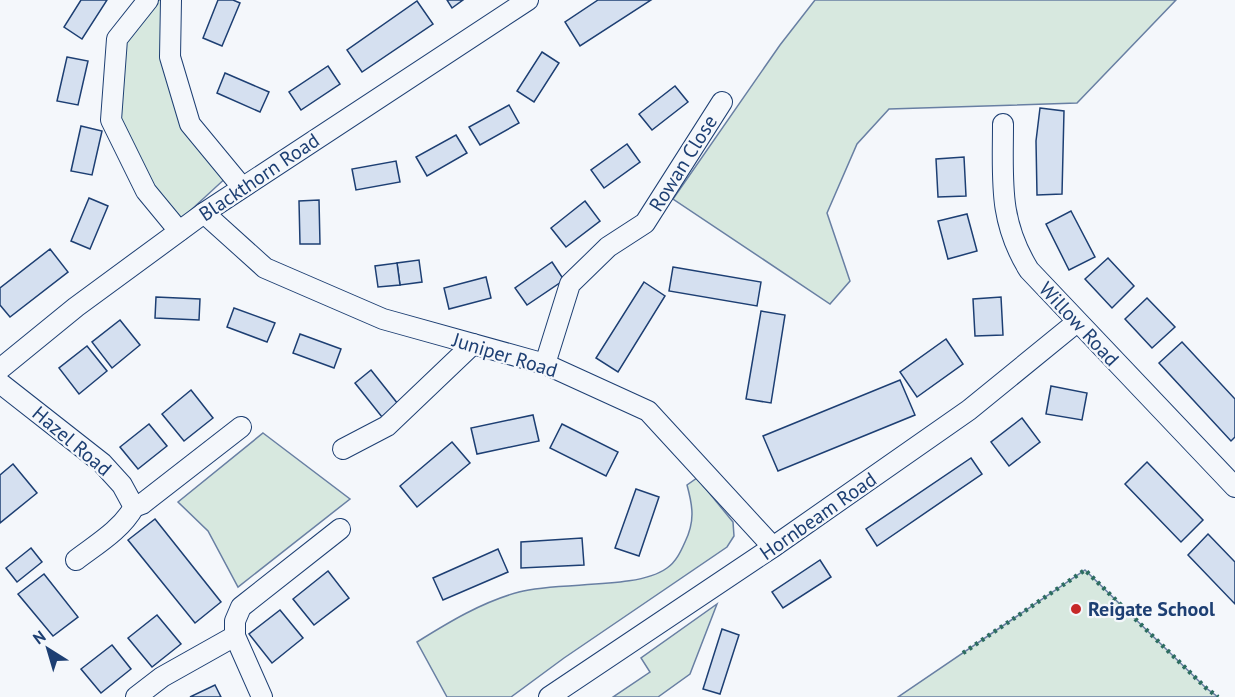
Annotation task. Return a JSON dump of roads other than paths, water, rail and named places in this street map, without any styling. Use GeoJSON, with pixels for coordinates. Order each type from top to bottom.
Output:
{"type":"FeatureCollection","features":[{"type":"Feature","properties":{"kind":"street"},"geometry":{"type":"LineString","coordinates":[[148,0],[117,39],[111,120],[146,191],[179,231]]}},
{"type":"Feature","properties":{"kind":"street"},"geometry":{"type":"LineString","coordinates":[[171,0],[170,57],[190,124],[242,187]]}},
{"type":"Feature","properties":{"kind":"street","name":"Blackthorn Road"},"geometry":{"type":"LineString","coordinates":[[0,369],[75,307],[204,213],[528,0]]}},
{"type":"Feature","properties":{"kind":"street","name":"Rowan Close"},"geometry":{"type":"LineString","coordinates":[[545,364],[570,284],[608,247],[645,223],[722,102]]}},
{"type":"Feature","properties":{"kind":"street","name":"Willow Road"},"geometry":{"type":"LineString","coordinates":[[1003,124],[1004,206],[1014,241],[1029,270],[1235,487]]}},
{"type":"Feature","properties":{"kind":"street","name":"Juniper Road"},"geometry":{"type":"LineString","coordinates":[[204,213],[265,268],[383,319],[545,364],[648,411],[773,548]]}},
{"type":"Feature","properties":{"kind":"street","name":"Hornbeam Road"},"geometry":{"type":"LineString","coordinates":[[549,697],[773,548],[969,410],[1077,322]]}},
{"type":"Feature","properties":{"kind":"street"},"geometry":{"type":"LineString","coordinates":[[343,449],[387,426],[473,344]]}},
{"type":"Feature","properties":{"kind":"street","name":"Hazel Road"},"geometry":{"type":"LineString","coordinates":[[0,383],[102,463],[122,484],[134,507]]}},
{"type":"Feature","properties":{"kind":"street"},"geometry":{"type":"LineString","coordinates":[[76,560],[114,532],[128,518],[134,507],[241,427]]}},
{"type":"Feature","properties":{"kind":"street"},"geometry":{"type":"LineString","coordinates":[[262,697],[235,636],[235,621],[241,607],[340,529]]}},
{"type":"Feature","properties":{"kind":"street"},"geometry":{"type":"LineString","coordinates":[[135,697],[162,677],[235,636]]}},
{"type":"Feature","properties":{"kind":"place","name":"Reigate School"},"geometry":{"type":"Point","coordinates":[1076,609]}}]}
